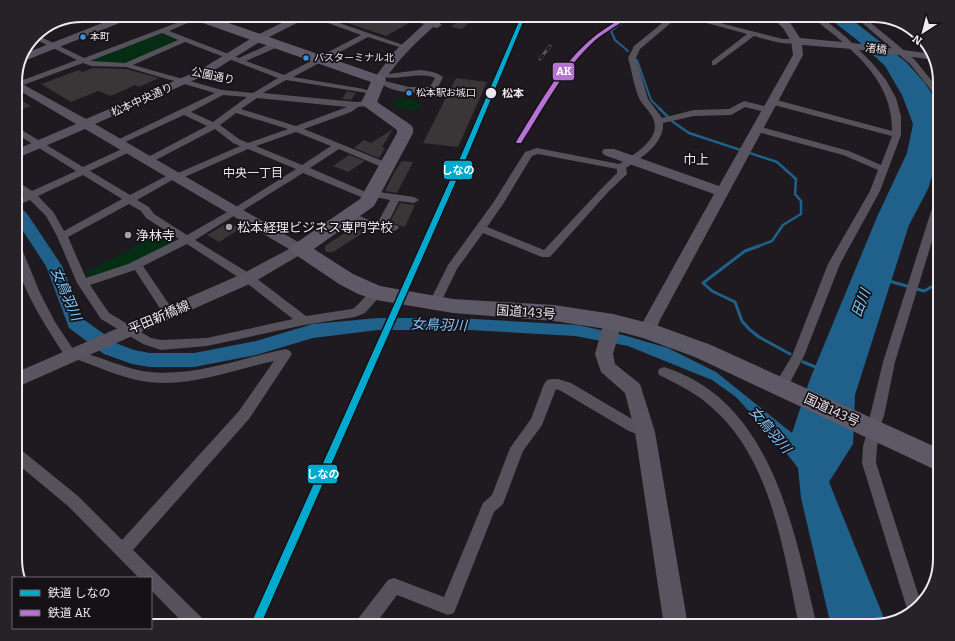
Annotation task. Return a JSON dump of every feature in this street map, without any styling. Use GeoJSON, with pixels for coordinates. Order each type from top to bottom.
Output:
{"type":"FeatureCollection","features":[{"type":"Feature","properties":{"kind":"highway"},"geometry":{"type":"LineString","coordinates":[[214,22],[383,79],[367,102],[402,126],[405,130],[388,166],[371,195],[362,206],[300,249]]}},
{"type":"Feature","properties":{"kind":"highway"},"geometry":{"type":"LineString","coordinates":[[223,22],[322,59]]}},
{"type":"Feature","properties":{"kind":"highway","name":"国道143号"},"geometry":{"type":"LineString","coordinates":[[300,249],[364,288],[376,293],[435,303],[500,310],[554,313],[648,331],[703,350],[933,458]]}},
{"type":"Feature","properties":{"kind":"street"},"geometry":{"type":"LineString","coordinates":[[29,55],[113,22]]}},
{"type":"Feature","properties":{"kind":"street"},"geometry":{"type":"LineString","coordinates":[[22,82],[186,22]]}},
{"type":"Feature","properties":{"kind":"street","name":"松本中央通り"},"geometry":{"type":"LineString","coordinates":[[22,152],[185,82],[289,22]]}},
{"type":"Feature","properties":{"kind":"street"},"geometry":{"type":"LineString","coordinates":[[329,22],[405,47]]}},
{"type":"Feature","properties":{"kind":"street"},"geometry":{"type":"LineString","coordinates":[[383,79],[405,47],[437,22]]}},
{"type":"Feature","properties":{"kind":"street"},"geometry":{"type":"LineString","coordinates":[[383,79],[437,22]]}},
{"type":"Feature","properties":{"kind":"street"},"geometry":{"type":"LineString","coordinates":[[669,22],[637,48],[632,58],[644,99],[656,115],[666,120],[694,113],[731,112],[744,104],[771,106],[897,135]]}},
{"type":"Feature","properties":{"kind":"street"},"geometry":{"type":"LineString","coordinates":[[707,22],[783,41],[796,41]]}},
{"type":"Feature","properties":{"kind":"street"},"geometry":{"type":"LineString","coordinates":[[648,331],[652,320],[798,55],[796,41],[787,26],[782,22]]}},
{"type":"Feature","properties":{"kind":"street"},"geometry":{"type":"LineString","coordinates":[[784,388],[834,264],[875,192],[897,135],[897,115],[890,94],[870,65],[851,46],[822,22]]}},
{"type":"Feature","properties":{"kind":"street"},"geometry":{"type":"LineString","coordinates":[[865,22],[902,52],[918,68],[933,88]]}},
{"type":"Feature","properties":{"kind":"street"},"geometry":{"type":"LineString","coordinates":[[162,31],[285,78],[367,102]]}},
{"type":"Feature","properties":{"kind":"street"},"geometry":{"type":"LineString","coordinates":[[715,63],[752,34]]}},
{"type":"Feature","properties":{"kind":"street"},"geometry":{"type":"LineString","coordinates":[[149,160],[214,126],[256,95],[285,78],[367,35]]}},
{"type":"Feature","properties":{"kind":"street","name":"公園通り"},"geometry":{"type":"LineString","coordinates":[[40,39],[91,64],[126,65],[222,92],[367,102]]}},
{"type":"Feature","properties":{"kind":"street"},"geometry":{"type":"LineString","coordinates":[[126,65],[184,40]]}},
{"type":"Feature","properties":{"kind":"street","name":"渚橋"},"geometry":{"type":"LineString","coordinates":[[796,41],[851,46],[927,56]]}},
{"type":"Feature","properties":{"kind":"street"},"geometry":{"type":"LineString","coordinates":[[241,60],[277,44]]}},
{"type":"Feature","properties":{"kind":"street"},"geometry":{"type":"LineString","coordinates":[[416,72],[439,77],[433,89],[426,91],[404,89],[383,79],[416,72]]}},
{"type":"Feature","properties":{"kind":"street"},"geometry":{"type":"LineString","coordinates":[[22,87],[300,249]]}},
{"type":"Feature","properties":{"kind":"street"},"geometry":{"type":"LineString","coordinates":[[118,142],[184,112],[222,92]]}},
{"type":"Feature","properties":{"kind":"street"},"geometry":{"type":"LineString","coordinates":[[62,236],[176,176],[247,146],[367,102]]}},
{"type":"Feature","properties":{"kind":"street"},"geometry":{"type":"LineString","coordinates":[[235,110],[296,129],[388,166]]}},
{"type":"Feature","properties":{"kind":"street"},"geometry":{"type":"LineString","coordinates":[[184,112],[220,128],[236,141],[303,169],[371,195],[414,200]]}},
{"type":"Feature","properties":{"kind":"street"},"geometry":{"type":"LineString","coordinates":[[435,303],[452,268],[498,204],[528,154],[537,151],[621,167],[633,160],[658,136],[666,120]]}},
{"type":"Feature","properties":{"kind":"street"},"geometry":{"type":"LineString","coordinates":[[756,129],[846,153],[883,169]]}},
{"type":"Feature","properties":{"kind":"street"},"geometry":{"type":"LineString","coordinates":[[22,133],[145,209],[150,216],[248,278],[304,321]]}},
{"type":"Feature","properties":{"kind":"street"},"geometry":{"type":"LineString","coordinates":[[83,284],[136,265],[188,239],[236,211],[338,146]]}},
{"type":"Feature","properties":{"kind":"street"},"geometry":{"type":"LineString","coordinates":[[23,199],[129,149]]}},
{"type":"Feature","properties":{"kind":"street"},"geometry":{"type":"LineString","coordinates":[[609,152],[722,192]]}},
{"type":"Feature","properties":{"kind":"street"},"geometry":{"type":"LineString","coordinates":[[481,228],[546,255],[601,193],[622,174],[621,167]]}},
{"type":"Feature","properties":{"kind":"street"},"geometry":{"type":"LineString","coordinates":[[381,226],[396,198]]}},
{"type":"Feature","properties":{"kind":"street"},"geometry":{"type":"LineString","coordinates":[[23,199],[50,215],[62,236],[83,284],[105,316],[124,332],[161,345],[207,342],[304,321],[355,313],[361,310],[376,293]]}},
{"type":"Feature","properties":{"kind":"street"},"geometry":{"type":"LineString","coordinates":[[350,215],[357,220],[394,228]]}},
{"type":"Feature","properties":{"kind":"street"},"geometry":{"type":"LineString","coordinates":[[914,603],[869,463],[872,429],[892,355],[933,222]]}},
{"type":"Feature","properties":{"kind":"street","name":"平田新橋線"},"geometry":{"type":"LineString","coordinates":[[22,378],[248,278],[300,249]]}},
{"type":"Feature","properties":{"kind":"street"},"geometry":{"type":"LineString","coordinates":[[22,262],[34,293],[50,324],[79,356],[149,378],[161,378],[184,377],[262,358],[286,354],[244,415],[123,550]]}},
{"type":"Feature","properties":{"kind":"street"},"geometry":{"type":"LineString","coordinates":[[136,265],[169,313]]}},
{"type":"Feature","properties":{"kind":"street"},"geometry":{"type":"LineString","coordinates":[[612,325],[605,349],[607,367],[633,389],[645,432],[675,619]]}},
{"type":"Feature","properties":{"kind":"street"},"geometry":{"type":"LineString","coordinates":[[664,372],[692,385],[721,408],[749,442],[762,465],[785,527],[806,619]]}},
{"type":"Feature","properties":{"kind":"street"},"geometry":{"type":"LineString","coordinates":[[368,619],[394,586],[448,607],[488,508],[498,499],[517,448],[537,421],[549,388],[552,384],[558,384],[566,387],[632,426],[645,432]]}},
{"type":"Feature","properties":{"kind":"street"},"geometry":{"type":"LineString","coordinates":[[22,459],[73,501],[123,550],[147,577]]}},
{"type":"Feature","properties":{"kind":"street"},"geometry":{"type":"LineString","coordinates":[[152,582],[191,619]]}},
{"type":"Feature","properties":{"kind":"green space"},"geometry":{"type":"Polygon","coordinates":[[[158,34],[162,34],[178,41],[125,63],[95,62],[92,60],[158,34]]]}},
{"type":"Feature","properties":{"kind":"green space"},"geometry":{"type":"Polygon","coordinates":[[[399,98],[411,99],[421,106],[408,110],[394,104],[393,101],[399,98]]]}},
{"type":"Feature","properties":{"kind":"green space"},"geometry":{"type":"Polygon","coordinates":[[[166,230],[179,238],[179,241],[136,263],[89,279],[85,273],[166,230]]]}},
{"type":"Feature","properties":{"kind":"water","name":"田川"},"geometry":{"type":"Polygon","coordinates":[[[834,22],[855,22],[906,62],[925,83],[933,96],[933,173],[928,189],[909,225],[855,395],[853,444],[829,482],[884,618],[829,619],[801,498],[798,468],[784,450],[736,397],[712,380],[628,346],[575,336],[378,325],[457,318],[578,325],[623,335],[668,348],[716,372],[792,433],[810,379],[877,217],[907,153],[913,124],[902,95],[885,66],[857,40],[834,22]]]}},
{"type":"Feature","properties":{"kind":"building"},"geometry":{"type":"Polygon","coordinates":[[[344,22],[411,22],[386,36],[344,22]]]}},
{"type":"Feature","properties":{"kind":"building"},"geometry":{"type":"Polygon","coordinates":[[[457,22],[470,22],[462,29],[451,27],[457,22]]]}},
{"type":"Feature","properties":{"kind":"building"},"geometry":{"type":"Polygon","coordinates":[[[93,68],[126,69],[159,78],[139,87],[135,85],[111,96],[98,91],[71,102],[41,84],[79,70],[82,72],[93,68]]]}},
{"type":"Feature","properties":{"kind":"building"},"geometry":{"type":"Polygon","coordinates":[[[456,78],[487,82],[458,147],[423,143],[456,78]]]}},
{"type":"Feature","properties":{"kind":"building"},"geometry":{"type":"Polygon","coordinates":[[[347,91],[356,93],[351,100],[342,99],[347,91]]]}},
{"type":"Feature","properties":{"kind":"building"},"geometry":{"type":"Polygon","coordinates":[[[22,101],[31,106],[22,109],[22,101]]]}},
{"type":"Feature","properties":{"kind":"building"},"geometry":{"type":"Polygon","coordinates":[[[393,129],[382,147],[385,148],[379,158],[354,148],[364,140],[371,143],[393,129]]]}},
{"type":"Feature","properties":{"kind":"building"},"geometry":{"type":"Polygon","coordinates":[[[349,155],[365,161],[348,172],[333,166],[349,155]]]}},
{"type":"Feature","properties":{"kind":"building"},"geometry":{"type":"Polygon","coordinates":[[[402,161],[413,162],[397,193],[385,191],[395,171],[402,161]]]}},
{"type":"Feature","properties":{"kind":"building"},"geometry":{"type":"Polygon","coordinates":[[[400,203],[415,205],[405,227],[390,222],[400,203]]]}},
{"type":"Feature","properties":{"kind":"building"},"geometry":{"type":"Polygon","coordinates":[[[229,222],[240,229],[219,242],[207,235],[229,222]]]}},
{"type":"Feature","properties":{"kind":"building"},"geometry":{"type":"Polygon","coordinates":[[[369,229],[333,252],[327,252],[325,250],[325,246],[346,232],[369,229]]]}},
{"type":"Feature","properties":{"kind":"waterway"},"geometry":{"type":"LineString","coordinates":[[623,22],[611,31],[615,40],[628,51]]}},
{"type":"Feature","properties":{"kind":"waterway"},"geometry":{"type":"LineString","coordinates":[[637,60],[651,100],[673,122],[689,133],[777,162],[796,179],[795,194],[801,201],[801,214],[783,225],[772,241],[756,247]]}},
{"type":"Feature","properties":{"kind":"waterway","name":"女鳥羽川"},"geometry":{"type":"LineString","coordinates":[[22,217],[54,266],[75,323],[111,349],[132,357],[150,360],[194,360],[256,348],[313,331],[378,324],[416,324]]}},
{"type":"Feature","properties":{"kind":"waterway"},"geometry":{"type":"LineString","coordinates":[[759,246],[745,251],[703,283],[712,291],[735,302],[742,321],[749,329],[759,337],[790,354]]}},
{"type":"Feature","properties":{"kind":"waterway"},"geometry":{"type":"LineString","coordinates":[[889,281],[924,291],[933,286]]}},
{"type":"Feature","properties":{"kind":"waterway"},"geometry":{"type":"LineString","coordinates":[[803,362],[818,368]]}},
{"type":"Feature","properties":{"kind":"railway"},"geometry":{"type":"LineString","coordinates":[[540,59],[550,46]]}},
{"type":"Feature","properties":{"kind":"rail line","name":"しなの"},"geometry":{"type":"LineString","coordinates":[[258,619],[464,156],[521,22]]}},
{"type":"Feature","properties":{"kind":"rail line","name":"AK"},"geometry":{"type":"LineString","coordinates":[[519,142],[552,88],[576,56],[590,42],[618,22]]}},
{"type":"Feature","properties":{"kind":"place","name":"本町"},"geometry":{"type":"Point","coordinates":[83,37]}},
{"type":"Feature","properties":{"kind":"place","name":"バスターミナル北"},"geometry":{"type":"Point","coordinates":[306,58]}},
{"type":"Feature","properties":{"kind":"place","name":"松本駅お城口"},"geometry":{"type":"Point","coordinates":[409,93]}},
{"type":"Feature","properties":{"kind":"place","name":"松本"},"geometry":{"type":"Point","coordinates":[491,93]}},
{"type":"Feature","properties":{"kind":"place","name":"松本経理ビジネス専門学校"},"geometry":{"type":"Point","coordinates":[229,227]}},
{"type":"Feature","properties":{"kind":"place","name":"浄林寺"},"geometry":{"type":"Point","coordinates":[128,235]}},
{"type":"Feature","properties":{"kind":"district","name":"巾上"},"geometry":{"type":"Point","coordinates":[696,159]}},
{"type":"Feature","properties":{"kind":"district","name":"中央一丁目"},"geometry":{"type":"Point","coordinates":[253,173]}}]}
